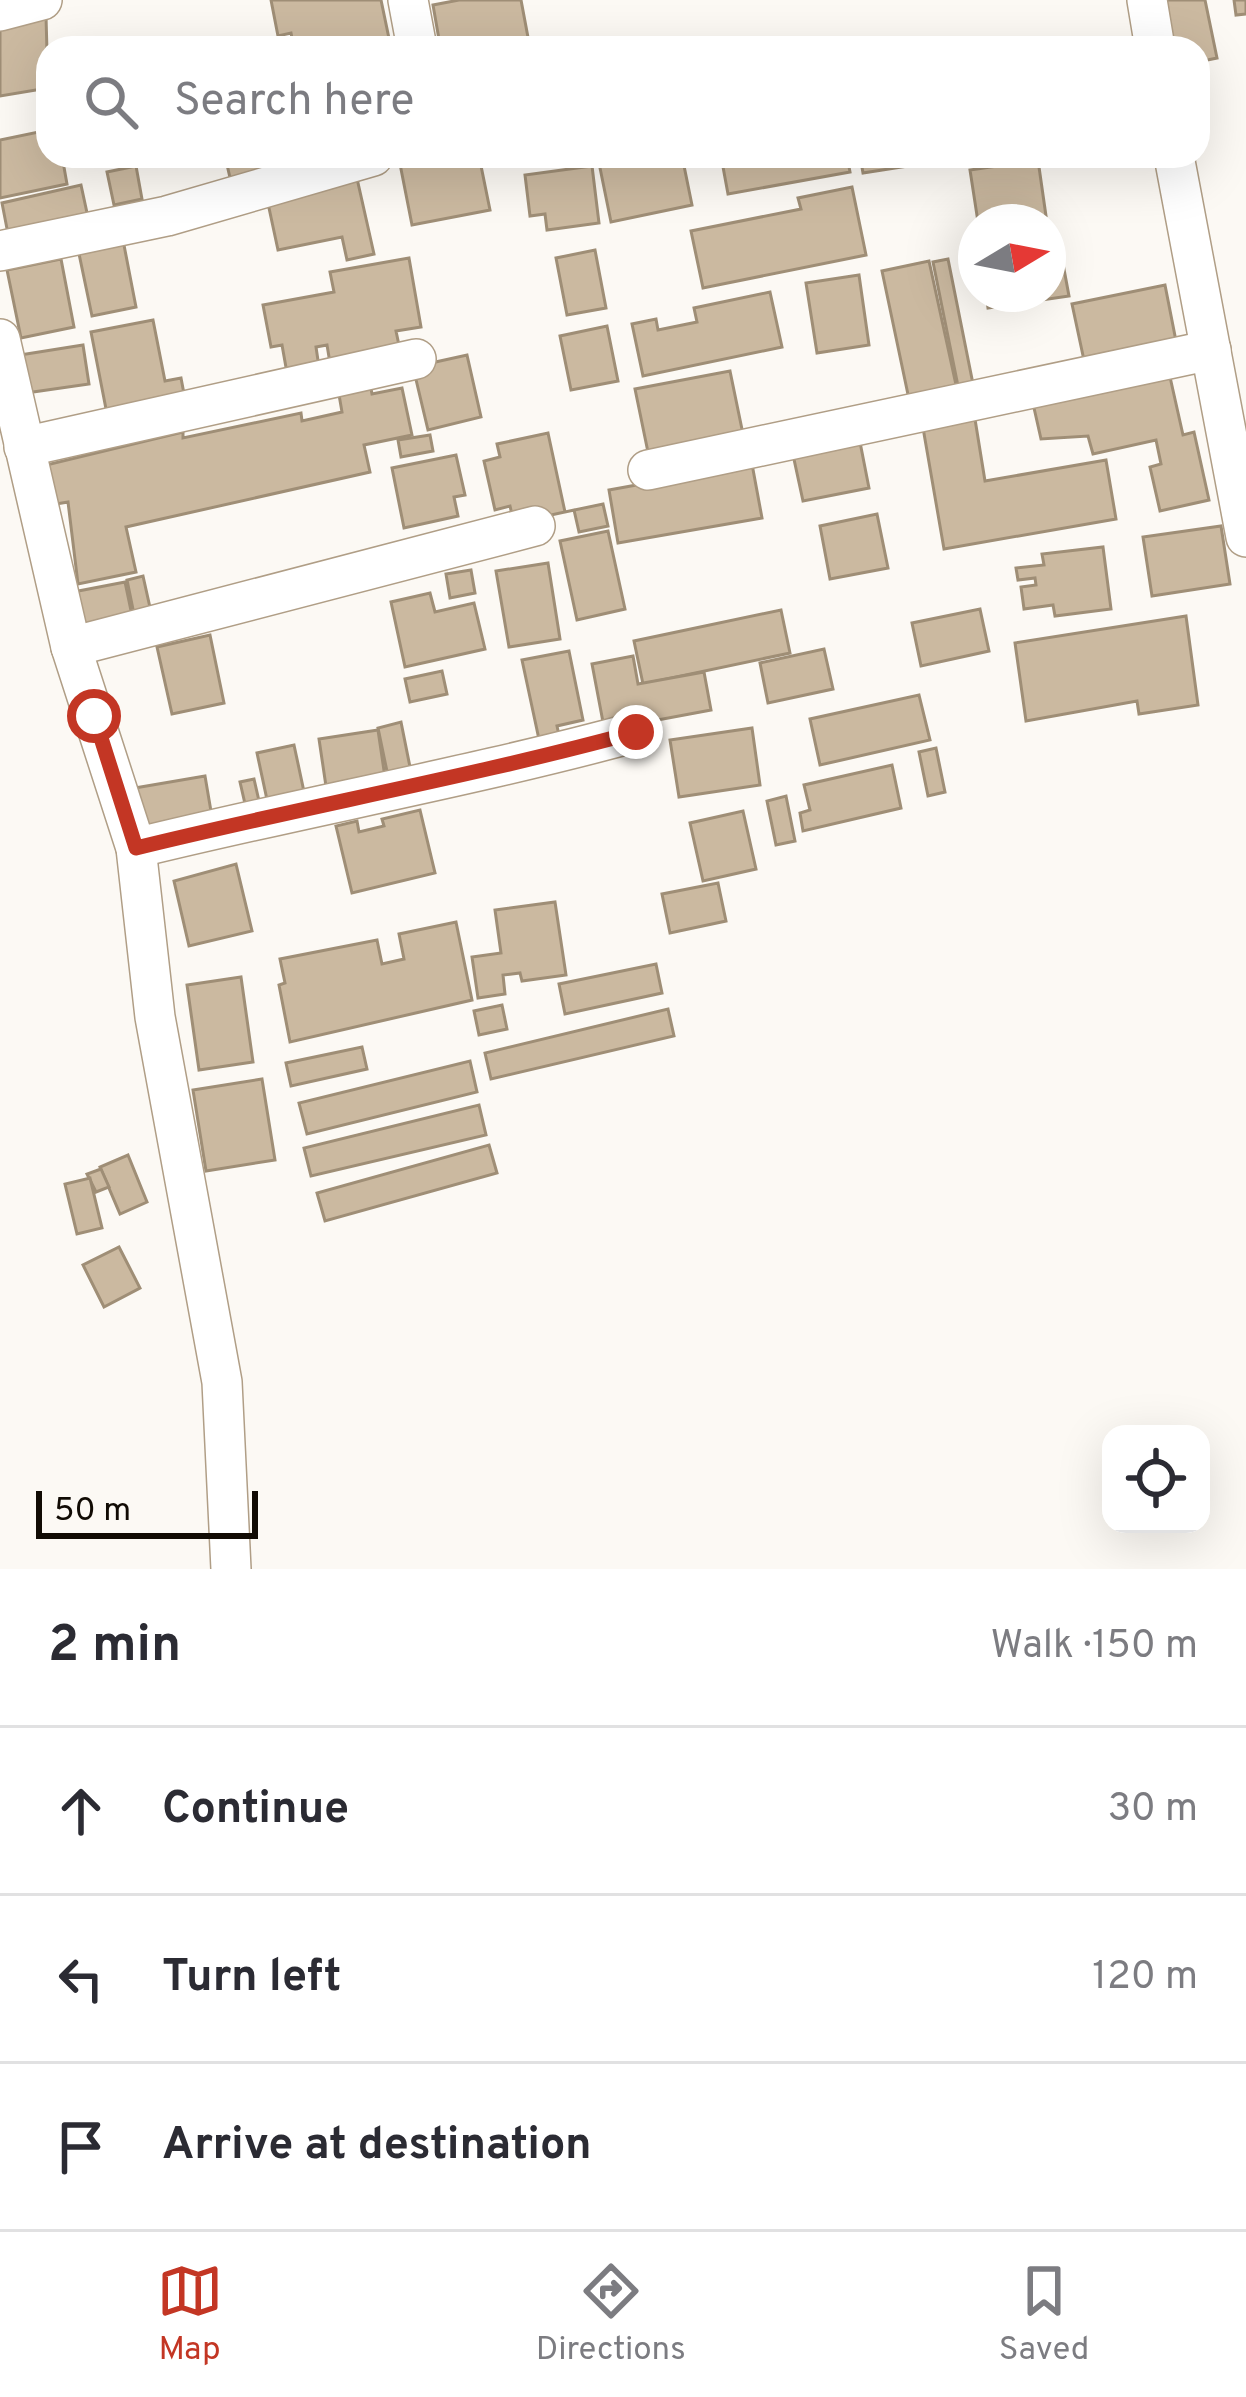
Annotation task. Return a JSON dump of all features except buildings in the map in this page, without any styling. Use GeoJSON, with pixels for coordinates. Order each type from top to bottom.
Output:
{"type":"FeatureCollection","features":[{"type":"Feature","properties":{"kind":"street"},"geometry":{"type":"LineString","coordinates":[[0,11],[42,0]]}},
{"type":"Feature","properties":{"kind":"street"},"geometry":{"type":"LineString","coordinates":[[409,0],[415,36]]}},
{"type":"Feature","properties":{"kind":"street"},"geometry":{"type":"LineString","coordinates":[[1148,0],[1152,36]]}},
{"type":"Feature","properties":{"kind":"street"},"geometry":{"type":"LineString","coordinates":[[0,251],[166,216],[332,168]]}},
{"type":"Feature","properties":{"kind":"street"},"geometry":{"type":"LineString","coordinates":[[1176,168],[1246,537]]}},
{"type":"Feature","properties":{"kind":"street"},"geometry":{"type":"LineString","coordinates":[[0,339],[71,647],[136,848],[155,1017],[223,1382],[231,1569]]}},
{"type":"Feature","properties":{"kind":"street"},"geometry":{"type":"LineString","coordinates":[[648,470],[1210,350]]}},
{"type":"Feature","properties":{"kind":"street"},"geometry":{"type":"LineString","coordinates":[[25,447],[416,359]]}},
{"type":"Feature","properties":{"kind":"street"},"geometry":{"type":"LineString","coordinates":[[71,647],[535,526]]}},
{"type":"Feature","properties":{"kind":"street"},"geometry":{"type":"LineString","coordinates":[[136,848],[356,794],[500,769],[636,732]]}},
{"type":"Feature","properties":{"kind":"route"},"geometry":{"type":"LineString","coordinates":[[94,716],[136,848],[356,794],[500,769],[636,732]]}}]}
